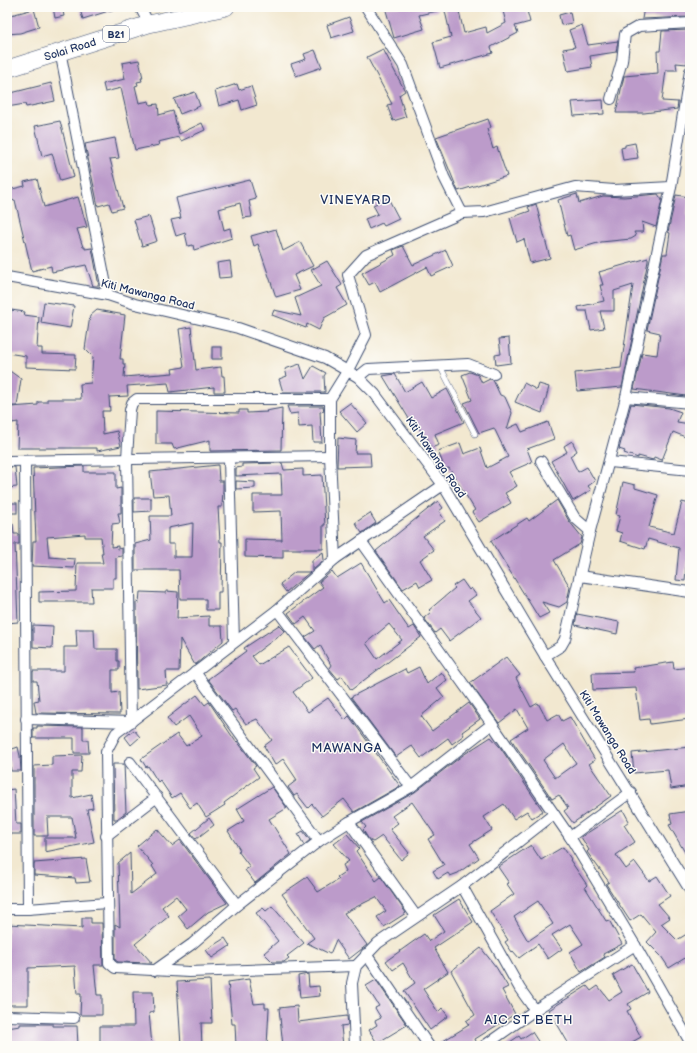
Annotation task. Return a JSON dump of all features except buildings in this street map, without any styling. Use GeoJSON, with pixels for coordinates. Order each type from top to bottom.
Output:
{"type":"FeatureCollection","features":[{"type":"Feature","properties":{"kind":"highway","name":"Solai Road"},"geometry":{"type":"LineString","coordinates":[[7,69],[149,24],[226,7]]}},
{"type":"Feature","properties":{"kind":"street"},"geometry":{"type":"LineString","coordinates":[[140,7],[149,24]]}},
{"type":"Feature","properties":{"kind":"street"},"geometry":{"type":"LineString","coordinates":[[366,7],[403,65],[444,177],[462,213]]}},
{"type":"Feature","properties":{"kind":"street"},"geometry":{"type":"LineString","coordinates":[[611,99],[622,61],[624,34],[639,26],[690,23]]}},
{"type":"Feature","properties":{"kind":"street"},"geometry":{"type":"LineString","coordinates":[[60,51],[108,295]]}},
{"type":"Feature","properties":{"kind":"street"},"geometry":{"type":"LineString","coordinates":[[545,656],[561,646],[565,639],[590,531],[610,462],[626,397],[671,187],[690,72]]}},
{"type":"Feature","properties":{"kind":"street"},"geometry":{"type":"LineString","coordinates":[[334,559],[330,456],[330,399],[348,370],[366,335],[348,275],[366,255],[462,213],[484,212],[575,188],[614,190],[671,187]]}},
{"type":"Feature","properties":{"kind":"street","name":"Kiti Mawanga Road"},"geometry":{"type":"LineString","coordinates":[[7,277],[108,295],[135,304],[238,328],[325,358],[358,377],[375,394],[443,485],[545,656],[631,792],[690,890]]}},
{"type":"Feature","properties":{"kind":"street"},"geometry":{"type":"LineString","coordinates":[[358,377],[368,369],[468,364],[494,374]]}},
{"type":"Feature","properties":{"kind":"street"},"geometry":{"type":"LineString","coordinates":[[626,397],[690,403]]}},
{"type":"Feature","properties":{"kind":"street"},"geometry":{"type":"LineString","coordinates":[[131,722],[127,458],[130,410],[132,403],[138,399],[330,399]]}},
{"type":"Feature","properties":{"kind":"street"},"geometry":{"type":"LineString","coordinates":[[7,461],[127,458],[229,459],[330,456]]}},
{"type":"Feature","properties":{"kind":"street"},"geometry":{"type":"LineString","coordinates":[[229,459],[234,642]]}},
{"type":"Feature","properties":{"kind":"street"},"geometry":{"type":"LineString","coordinates":[[26,461],[28,910]]}},
{"type":"Feature","properties":{"kind":"street"},"geometry":{"type":"LineString","coordinates":[[541,461],[575,518],[590,531]]}},
{"type":"Feature","properties":{"kind":"street"},"geometry":{"type":"LineString","coordinates":[[610,462],[690,470]]}},
{"type":"Feature","properties":{"kind":"street"},"geometry":{"type":"LineString","coordinates":[[356,966],[188,972],[115,968],[109,963],[106,752],[116,733],[277,610],[334,559],[443,485]]}},
{"type":"Feature","properties":{"kind":"street"},"geometry":{"type":"LineString","coordinates":[[362,541],[570,837],[635,945],[690,1044]]}},
{"type":"Feature","properties":{"kind":"street"},"geometry":{"type":"LineString","coordinates":[[580,576],[690,592]]}},
{"type":"Feature","properties":{"kind":"street"},"geometry":{"type":"LineString","coordinates":[[277,610],[411,787]]}},
{"type":"Feature","properties":{"kind":"street"},"geometry":{"type":"LineString","coordinates":[[195,672],[319,841]]}},
{"type":"Feature","properties":{"kind":"street"},"geometry":{"type":"LineString","coordinates":[[26,719],[131,722]]}},
{"type":"Feature","properties":{"kind":"street"},"geometry":{"type":"LineString","coordinates":[[154,971],[192,944],[237,905],[319,841],[348,822],[411,787],[492,724]]}},
{"type":"Feature","properties":{"kind":"street"},"geometry":{"type":"LineString","coordinates":[[130,762],[237,905]]}},
{"type":"Feature","properties":{"kind":"street"},"geometry":{"type":"LineString","coordinates":[[570,837],[631,792]]}},
{"type":"Feature","properties":{"kind":"street"},"geometry":{"type":"LineString","coordinates":[[106,836],[157,797]]}},
{"type":"Feature","properties":{"kind":"street"},"geometry":{"type":"LineString","coordinates":[[355,1046],[352,983],[356,966],[366,954],[378,943],[416,916],[462,886],[554,814]]}},
{"type":"Feature","properties":{"kind":"street"},"geometry":{"type":"LineString","coordinates":[[348,822],[416,916]]}},
{"type":"Feature","properties":{"kind":"street"},"geometry":{"type":"LineString","coordinates":[[462,886],[520,988],[535,1010]]}},
{"type":"Feature","properties":{"kind":"street"},"geometry":{"type":"LineString","coordinates":[[7,909],[28,910],[107,903]]}},
{"type":"Feature","properties":{"kind":"street"},"geometry":{"type":"LineString","coordinates":[[484,1046],[535,1010],[635,945]]}},
{"type":"Feature","properties":{"kind":"street"},"geometry":{"type":"LineString","coordinates":[[366,954],[429,1046]]}},
{"type":"Feature","properties":{"kind":"street"},"geometry":{"type":"LineString","coordinates":[[7,1016],[74,1018]]}},
{"type":"Feature","properties":{"kind":"lane"},"geometry":{"type":"LineString","coordinates":[[440,366],[475,434]]}},
{"type":"Feature","properties":{"kind":"district","name":"VINEYARD"},"geometry":{"type":"Point","coordinates":[356,199]}},
{"type":"Feature","properties":{"kind":"district","name":"MAWANGA"},"geometry":{"type":"Point","coordinates":[347,747]}},
{"type":"Feature","properties":{"kind":"district","name":"AIC ST BETH"},"geometry":{"type":"Point","coordinates":[529,1019]}}]}
